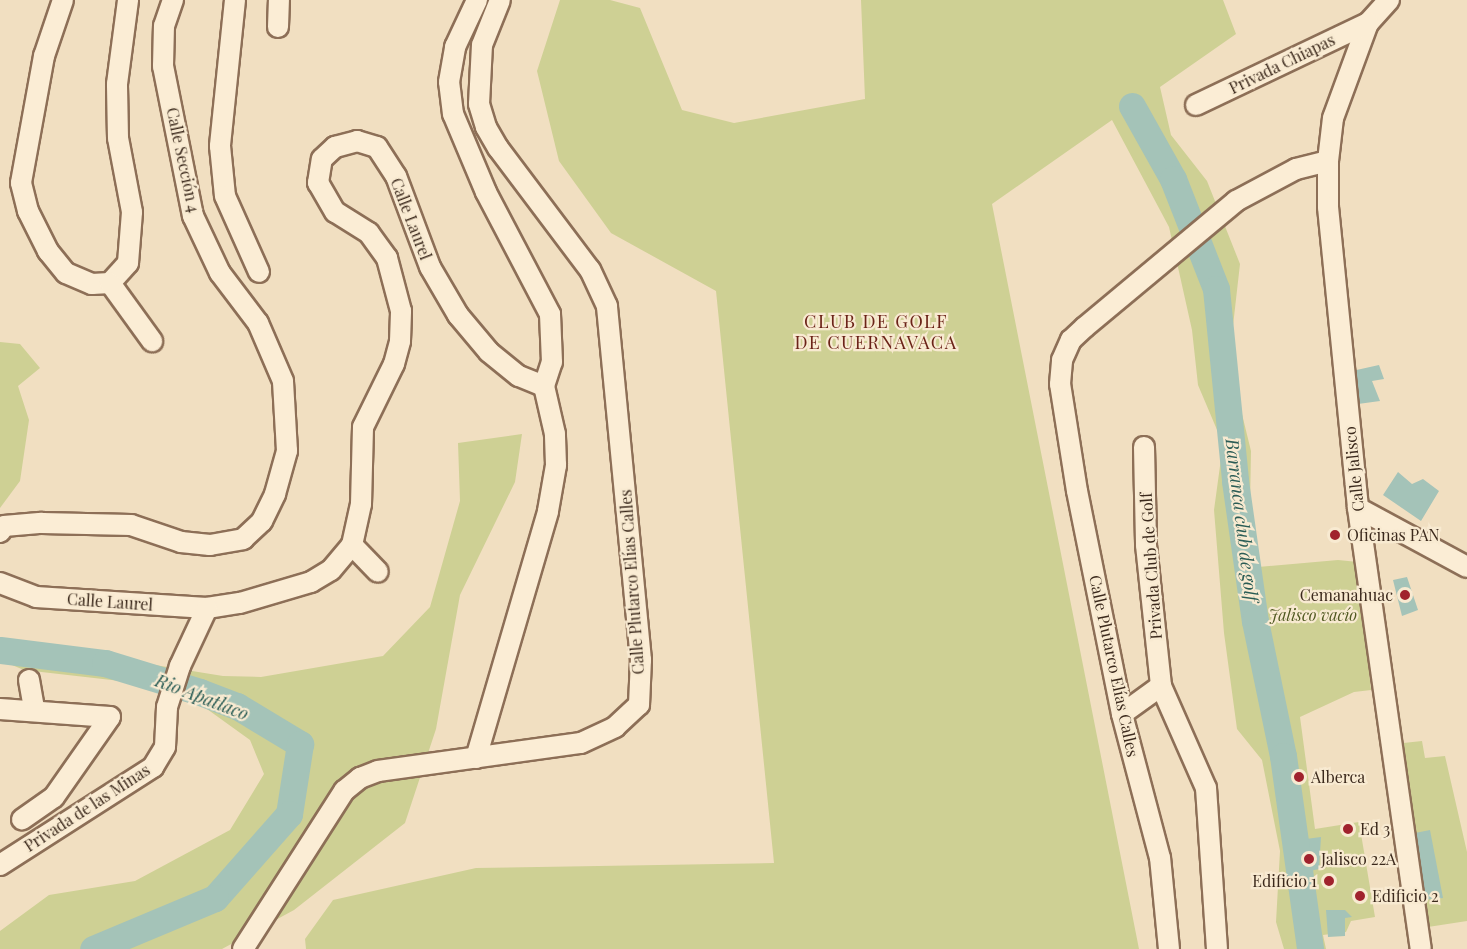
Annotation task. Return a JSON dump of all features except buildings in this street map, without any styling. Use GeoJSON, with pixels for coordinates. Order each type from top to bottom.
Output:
{"type":"FeatureCollection","features":[{"type":"Feature","properties":{"kind":"street"},"geometry":{"type":"LineString","coordinates":[[63,0],[44,56],[21,183],[28,211],[48,251],[66,273],[92,284],[110,283],[128,263],[132,212],[118,138],[117,93],[128,0]]}},
{"type":"Feature","properties":{"kind":"street","name":"Calle Sección 4"},"geometry":{"type":"LineString","coordinates":[[0,532],[4,526],[42,522],[131,525],[181,542],[210,545],[243,539],[262,521],[275,494],[287,451],[283,381],[258,323],[220,273],[193,216],[163,66],[164,26],[173,0]]}},
{"type":"Feature","properties":{"kind":"street"},"geometry":{"type":"LineString","coordinates":[[235,0],[220,146],[225,196],[259,272]]}},
{"type":"Feature","properties":{"kind":"street"},"geometry":{"type":"LineString","coordinates":[[278,27],[279,0]]}},
{"type":"Feature","properties":{"kind":"street"},"geometry":{"type":"LineString","coordinates":[[476,758],[548,511],[556,465],[555,435],[544,386],[552,362],[550,314],[486,192],[453,114],[450,82],[455,47],[477,0]]}},
{"type":"Feature","properties":{"kind":"street","name":"Calle Plutarco Elías Calles"},"geometry":{"type":"LineString","coordinates":[[243,949],[344,791],[378,771],[581,743],[615,728],[639,705],[641,660],[608,306],[590,270],[498,148],[479,104],[482,45],[500,0]]}},
{"type":"Feature","properties":{"kind":"street","name":"Calle Jalisco"},"geometry":{"type":"LineString","coordinates":[[1389,0],[1368,23],[1333,118],[1328,161],[1328,207],[1358,508],[1421,949]]}},
{"type":"Feature","properties":{"kind":"street","name":"Privada Chiapas"},"geometry":{"type":"LineString","coordinates":[[1196,105],[1368,23]]}},
{"type":"Feature","properties":{"kind":"street","name":"Calle Laurel"},"geometry":{"type":"LineString","coordinates":[[0,583],[36,597],[207,608],[240,603],[310,582],[331,570],[352,545],[361,504],[363,427],[393,364],[400,341],[401,311],[387,258],[369,233],[335,212],[318,183],[322,159],[335,147],[357,141],[377,147],[396,176],[429,267],[458,315],[489,352],[519,376],[544,386]]}},
{"type":"Feature","properties":{"kind":"street","name":"Calle Plutarco Elías Calles"},"geometry":{"type":"LineString","coordinates":[[1169,949],[1160,858],[1122,714],[1077,490],[1060,384],[1062,360],[1071,340],[1085,327],[1236,201],[1296,169],[1328,161]]}},
{"type":"Feature","properties":{"kind":"street"},"geometry":{"type":"LineString","coordinates":[[110,283],[152,341]]}},
{"type":"Feature","properties":{"kind":"street","name":"Privada Club de Golf"},"geometry":{"type":"LineString","coordinates":[[1144,447],[1146,545],[1161,686],[1206,788],[1217,949]]}},
{"type":"Feature","properties":{"kind":"street"},"geometry":{"type":"LineString","coordinates":[[1358,508],[1467,567]]}},
{"type":"Feature","properties":{"kind":"street"},"geometry":{"type":"LineString","coordinates":[[352,545],[378,572]]}},
{"type":"Feature","properties":{"kind":"street","name":"Privada de las Minas"},"geometry":{"type":"LineString","coordinates":[[0,865],[153,767],[165,747],[167,706],[180,666],[207,608]]}},
{"type":"Feature","properties":{"kind":"street"},"geometry":{"type":"LineString","coordinates":[[29,680],[34,709]]}},
{"type":"Feature","properties":{"kind":"street"},"geometry":{"type":"LineString","coordinates":[[1122,714],[1161,686]]}},
{"type":"Feature","properties":{"kind":"street"},"geometry":{"type":"LineString","coordinates":[[0,709],[34,709],[110,717],[54,797],[22,819]]}},
{"type":"Feature","properties":{"kind":"green space","name":"Jalisco vacío"},"geometry":{"type":"Polygon","coordinates":[[[560,0],[610,0],[640,8],[682,110],[734,123],[865,99],[861,0],[1223,0],[1236,34],[1160,87],[1171,135],[1207,181],[1240,264],[1229,361],[1251,451],[1249,561],[1258,567],[1338,560],[1358,562],[1371,690],[1354,692],[1300,717],[1315,829],[1359,822],[1375,917],[1351,921],[1346,932],[1323,935],[1326,949],[1284,949],[1276,922],[1280,851],[1262,760],[1237,729],[1224,633],[1214,510],[1223,444],[1198,385],[1192,330],[1169,227],[1112,120],[992,204],[1139,949],[306,949],[305,939],[333,900],[476,868],[774,863],[716,291],[611,233],[559,161],[537,71],[560,0]]]}},
{"type":"Feature","properties":{"kind":"green space"},"geometry":{"type":"Polygon","coordinates":[[[0,342],[20,344],[40,368],[18,386],[29,420],[20,481],[0,508],[0,342]]]}},
{"type":"Feature","properties":{"kind":"green space"},"geometry":{"type":"Polygon","coordinates":[[[522,434],[515,482],[460,595],[436,729],[405,823],[294,910],[222,949],[0,949],[0,931],[49,895],[135,881],[230,830],[264,774],[250,740],[200,704],[164,686],[24,670],[0,660],[0,640],[223,676],[261,677],[383,656],[430,607],[460,501],[458,443],[522,434]]]}},
{"type":"Feature","properties":{"kind":"green space"},"geometry":{"type":"Polygon","coordinates":[[[1422,741],[1425,758],[1445,756],[1467,852],[1467,921],[1428,927],[1394,744],[1422,741]]]}},
{"type":"Feature","properties":{"kind":"water"},"geometry":{"type":"Polygon","coordinates":[[[1379,365],[1384,379],[1372,381],[1380,401],[1358,404],[1352,371],[1379,365]]]}},
{"type":"Feature","properties":{"kind":"water"},"geometry":{"type":"Polygon","coordinates":[[[1398,472],[1412,484],[1423,479],[1439,491],[1421,521],[1383,495],[1398,472]]]}},
{"type":"Feature","properties":{"kind":"water","name":"Cemanahuac"},"geometry":{"type":"Polygon","coordinates":[[[1407,577],[1418,610],[1402,616],[1393,580],[1407,577]]]}},
{"type":"Feature","properties":{"kind":"water"},"geometry":{"type":"Polygon","coordinates":[[[1430,830],[1443,898],[1423,900],[1410,834],[1430,830]]]}},
{"type":"Feature","properties":{"kind":"water","name":"Jalisco 22A"},"geometry":{"type":"Polygon","coordinates":[[[1321,837],[1319,869],[1301,873],[1298,840],[1321,837]]]}},
{"type":"Feature","properties":{"kind":"water"},"geometry":{"type":"Polygon","coordinates":[[[1326,910],[1345,910],[1352,917],[1345,918],[1345,936],[1328,937],[1326,910]]]}},
{"type":"Feature","properties":{"kind":"waterway","name":"Barranca club de golf"},"geometry":{"type":"LineString","coordinates":[[1132,106],[1173,179],[1216,289],[1235,481],[1255,621],[1283,756],[1310,949]]}},
{"type":"Feature","properties":{"kind":"waterway","name":"Rio Apatlaco"},"geometry":{"type":"LineString","coordinates":[[0,650],[105,663],[200,692],[237,706],[300,744],[289,814],[215,898],[93,949]]}},
{"type":"Feature","properties":{"kind":"place","name":"Oficinas PAN"},"geometry":{"type":"Point","coordinates":[1335,535]}},
{"type":"Feature","properties":{"kind":"place","name":"Cemanahuac"},"geometry":{"type":"Point","coordinates":[1405,595]}},
{"type":"Feature","properties":{"kind":"place","name":"Alberca"},"geometry":{"type":"Point","coordinates":[1299,777]}},
{"type":"Feature","properties":{"kind":"place","name":"Ed 3"},"geometry":{"type":"Point","coordinates":[1348,829]}},
{"type":"Feature","properties":{"kind":"place","name":"Jalisco 22A"},"geometry":{"type":"Point","coordinates":[1309,859]}},
{"type":"Feature","properties":{"kind":"place","name":"Edificio 1"},"geometry":{"type":"Point","coordinates":[1329,881]}},
{"type":"Feature","properties":{"kind":"place","name":"Edificio 2"},"geometry":{"type":"Point","coordinates":[1360,896]}},
{"type":"Feature","properties":{"kind":"district","name":"CLUB DE GOLF DE CUERNAVACA"},"geometry":{"type":"Point","coordinates":[876,332]}}]}
